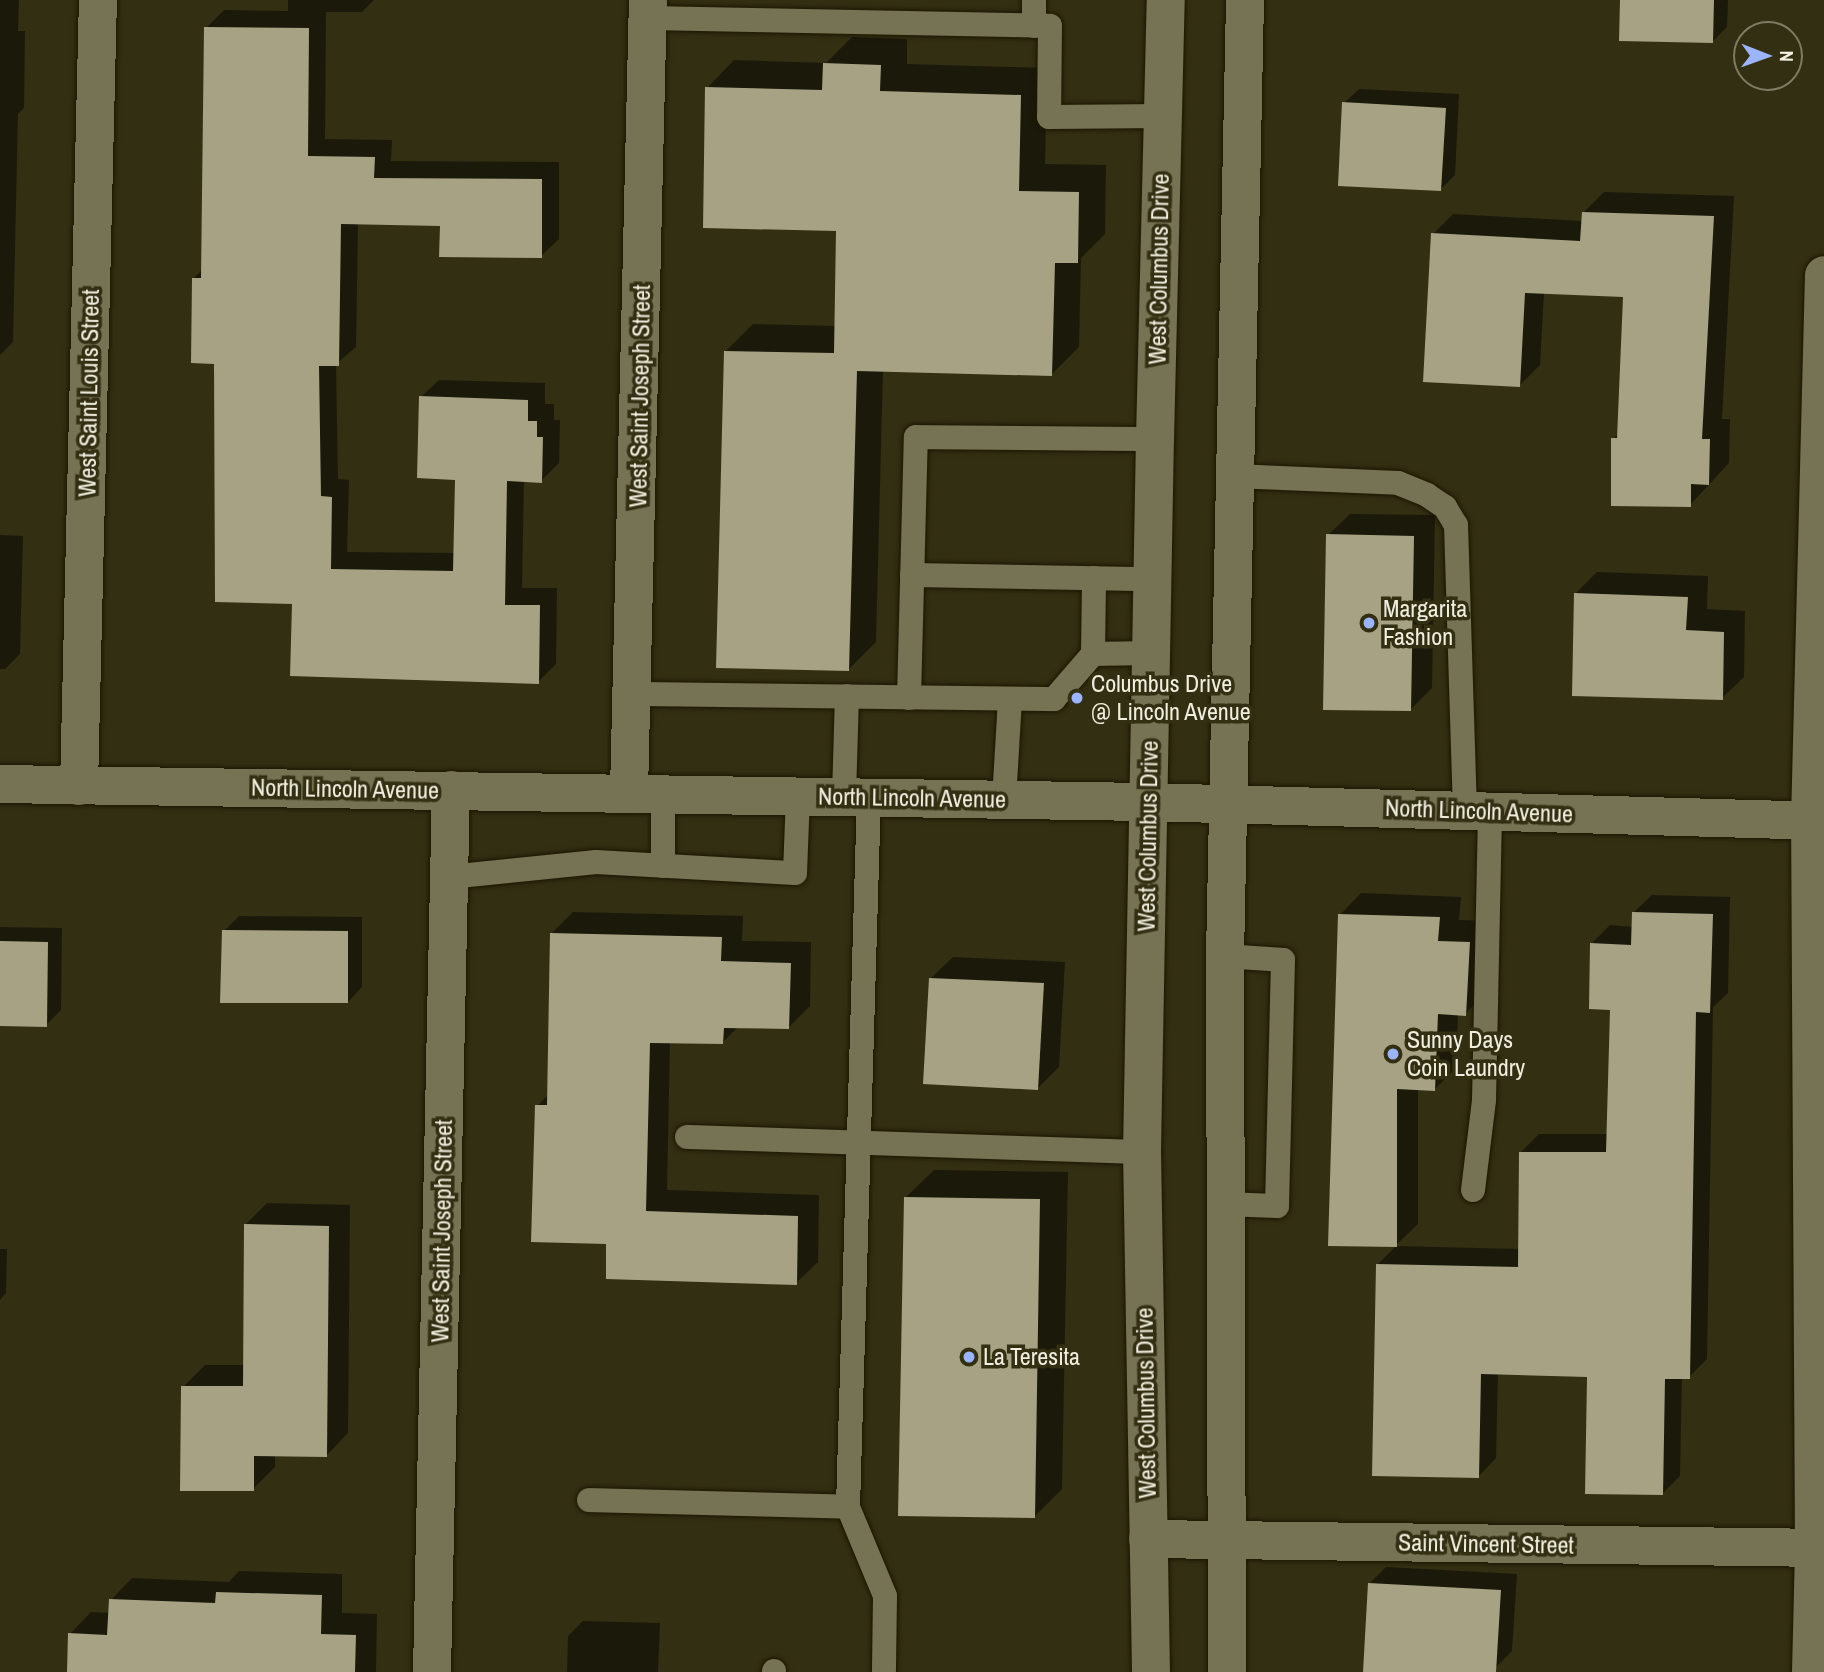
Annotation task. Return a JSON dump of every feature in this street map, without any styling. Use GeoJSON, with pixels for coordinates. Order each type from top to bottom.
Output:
{"type":"FeatureCollection","features":[{"type":"Feature","properties":{"kind":"street","name":"West Saint Louis Street"},"geometry":{"type":"LineString","coordinates":[[79,786],[98,0]]}},
{"type":"Feature","properties":{"kind":"street","name":"West Columbus Drive"},"geometry":{"type":"LineString","coordinates":[[1151,1672],[1142,1152],[1154,439],[1166,0]]}},
{"type":"Feature","properties":{"kind":"street"},"geometry":{"type":"LineString","coordinates":[[1227,1672],[1225,956],[1245,0]]}},
{"type":"Feature","properties":{"kind":"street","name":"West Saint Joseph Street"},"geometry":{"type":"LineString","coordinates":[[646,793],[633,694],[648,9]]}},
{"type":"Feature","properties":{"kind":"street"},"geometry":{"type":"LineString","coordinates":[[1811,1672],[1819,1548],[1817,821],[1824,275]]}},
{"type":"Feature","properties":{"kind":"street","name":"North Lincoln Avenue"},"geometry":{"type":"LineString","coordinates":[[0,784],[1148,802],[1817,821]]}},
{"type":"Feature","properties":{"kind":"street","name":"West Saint Joseph Street"},"geometry":{"type":"LineString","coordinates":[[432,1672],[451,790]]}},
{"type":"Feature","properties":{"kind":"street","name":"Saint Vincent Street"},"geometry":{"type":"LineString","coordinates":[[1148,1539],[1819,1548]]}},
{"type":"Feature","properties":{"kind":"lane"},"geometry":{"type":"LineString","coordinates":[[1034,0],[1034,26]]}},
{"type":"Feature","properties":{"kind":"lane"},"geometry":{"type":"LineString","coordinates":[[648,9],[1050,26],[1049,117],[1163,116]]}},
{"type":"Feature","properties":{"kind":"lane"},"geometry":{"type":"LineString","coordinates":[[909,698],[916,437],[1154,439]]}},
{"type":"Feature","properties":{"kind":"lane"},"geometry":{"type":"LineString","coordinates":[[1234,476],[1398,483],[1427,495],[1445,507],[1457,525],[1477,812],[1484,1100],[1473,1190]]}},
{"type":"Feature","properties":{"kind":"lane"},"geometry":{"type":"LineString","coordinates":[[912,575],[1153,579]]}},
{"type":"Feature","properties":{"kind":"lane"},"geometry":{"type":"LineString","coordinates":[[633,694],[1054,699],[1093,654],[1094,578]]}},
{"type":"Feature","properties":{"kind":"lane"},"geometry":{"type":"LineString","coordinates":[[1093,654],[1151,653]]}},
{"type":"Feature","properties":{"kind":"lane"},"geometry":{"type":"LineString","coordinates":[[846,696],[856,797],[861,1143],[848,1507],[885,1596],[884,1672]]}},
{"type":"Feature","properties":{"kind":"lane"},"geometry":{"type":"LineString","coordinates":[[1003,800],[1010,699]]}},
{"type":"Feature","properties":{"kind":"lane"},"geometry":{"type":"LineString","coordinates":[[646,793],[663,866]]}},
{"type":"Feature","properties":{"kind":"lane"},"geometry":{"type":"LineString","coordinates":[[449,877],[596,862],[795,873],[798,796]]}},
{"type":"Feature","properties":{"kind":"lane"},"geometry":{"type":"LineString","coordinates":[[1224,1204],[1277,1206],[1283,960],[1225,956]]}},
{"type":"Feature","properties":{"kind":"lane"},"geometry":{"type":"LineString","coordinates":[[687,1137],[1142,1152]]}},
{"type":"Feature","properties":{"kind":"lane"},"geometry":{"type":"LineString","coordinates":[[589,1500],[848,1507]]}},
{"type":"Feature","properties":{"kind":"building"},"geometry":{"type":"Polygon","coordinates":[[[1620,0],[1714,0],[1713,43],[1619,41],[1620,0]]]}},
{"type":"Feature","properties":{"kind":"building"},"geometry":{"type":"Polygon","coordinates":[[[204,27],[309,28],[308,156],[375,157],[374,178],[542,179],[542,258],[439,257],[440,226],[341,224],[339,366],[319,366],[321,496],[332,497],[331,569],[453,571],[455,480],[417,478],[419,396],[528,400],[528,421],[537,421],[537,437],[543,437],[542,483],[507,481],[505,605],[540,605],[539,684],[290,676],[292,604],[215,602],[214,364],[191,363],[192,278],[201,278],[204,27]]]}},
{"type":"Feature","properties":{"kind":"building"},"geometry":{"type":"Polygon","coordinates":[[[823,63],[881,65],[880,91],[1021,95],[1019,191],[1079,192],[1078,263],[1055,263],[1052,376],[857,371],[849,671],[716,668],[724,351],[834,353],[836,231],[703,228],[705,87],[822,90],[823,63]]]}},
{"type":"Feature","properties":{"kind":"building"},"geometry":{"type":"Polygon","coordinates":[[[1342,102],[1446,108],[1441,191],[1338,186],[1342,102]]]}},
{"type":"Feature","properties":{"kind":"building"},"geometry":{"type":"Polygon","coordinates":[[[1582,212],[1714,216],[1702,439],[1710,439],[1709,485],[1691,484],[1691,507],[1611,506],[1611,438],[1617,438],[1623,297],[1525,293],[1520,387],[1423,382],[1431,233],[1580,241],[1582,212]]]}},
{"type":"Feature","properties":{"kind":"building","name":"Margarita Fashion"},"geometry":{"type":"Polygon","coordinates":[[[1326,534],[1414,536],[1411,711],[1323,710],[1326,534]]]}},
{"type":"Feature","properties":{"kind":"building"},"geometry":{"type":"Polygon","coordinates":[[[1574,593],[1688,597],[1686,630],[1724,632],[1723,700],[1572,696],[1574,593]]]}},
{"type":"Feature","properties":{"kind":"building"},"geometry":{"type":"Polygon","coordinates":[[[1632,912],[1713,914],[1710,1013],[1696,1012],[1690,1379],[1665,1379],[1663,1495],[1585,1494],[1587,1377],[1481,1374],[1479,1478],[1372,1476],[1376,1264],[1518,1267],[1519,1152],[1606,1152],[1610,1010],[1589,1009],[1590,943],[1631,945],[1632,912]]]}},
{"type":"Feature","properties":{"kind":"building"},"geometry":{"type":"Polygon","coordinates":[[[1338,914],[1440,917],[1438,941],[1470,942],[1466,1016],[1438,1014],[1435,1091],[1397,1089],[1397,1247],[1328,1246],[1338,914]]]}},
{"type":"Feature","properties":{"kind":"building"},"geometry":{"type":"Polygon","coordinates":[[[222,930],[348,931],[348,1003],[220,1003],[222,930]]]}},
{"type":"Feature","properties":{"kind":"building"},"geometry":{"type":"Polygon","coordinates":[[[550,933],[722,937],[721,961],[791,963],[789,1029],[724,1028],[723,1044],[650,1043],[646,1211],[798,1216],[797,1285],[606,1279],[606,1244],[531,1242],[535,1105],[547,1105],[550,933]]]}},
{"type":"Feature","properties":{"kind":"building"},"geometry":{"type":"Polygon","coordinates":[[[0,941],[48,942],[47,1027],[0,1026],[0,941]]]}},
{"type":"Feature","properties":{"kind":"building"},"geometry":{"type":"Polygon","coordinates":[[[929,978],[1044,983],[1038,1090],[923,1084],[929,978]]]}},
{"type":"Feature","properties":{"kind":"building","name":"La Teresita"},"geometry":{"type":"Polygon","coordinates":[[[904,1197],[1040,1199],[1035,1518],[898,1516],[904,1197]]]}},
{"type":"Feature","properties":{"kind":"building"},"geometry":{"type":"Polygon","coordinates":[[[244,1224],[329,1226],[327,1457],[254,1456],[254,1491],[180,1491],[181,1386],[243,1386],[244,1224]]]}},
{"type":"Feature","properties":{"kind":"building"},"geometry":{"type":"Polygon","coordinates":[[[1368,1583],[1501,1590],[1496,1672],[1363,1672],[1368,1583]]]}},
{"type":"Feature","properties":{"kind":"building"},"geometry":{"type":"Polygon","coordinates":[[[216,1592],[322,1595],[321,1634],[356,1635],[355,1672],[67,1672],[68,1633],[107,1635],[109,1599],[215,1603],[216,1592]]]}},
{"type":"Feature","properties":{"kind":"place","name":"Margarita Fashion"},"geometry":{"type":"Point","coordinates":[1369,623]}},
{"type":"Feature","properties":{"kind":"place","name":"Columbus Drive @ Lincoln Avenue"},"geometry":{"type":"Point","coordinates":[1077,698]}},
{"type":"Feature","properties":{"kind":"place","name":"Sunny Days Coin Laundry"},"geometry":{"type":"Point","coordinates":[1393,1054]}},
{"type":"Feature","properties":{"kind":"place","name":"La Teresita"},"geometry":{"type":"Point","coordinates":[969,1357]}}]}
